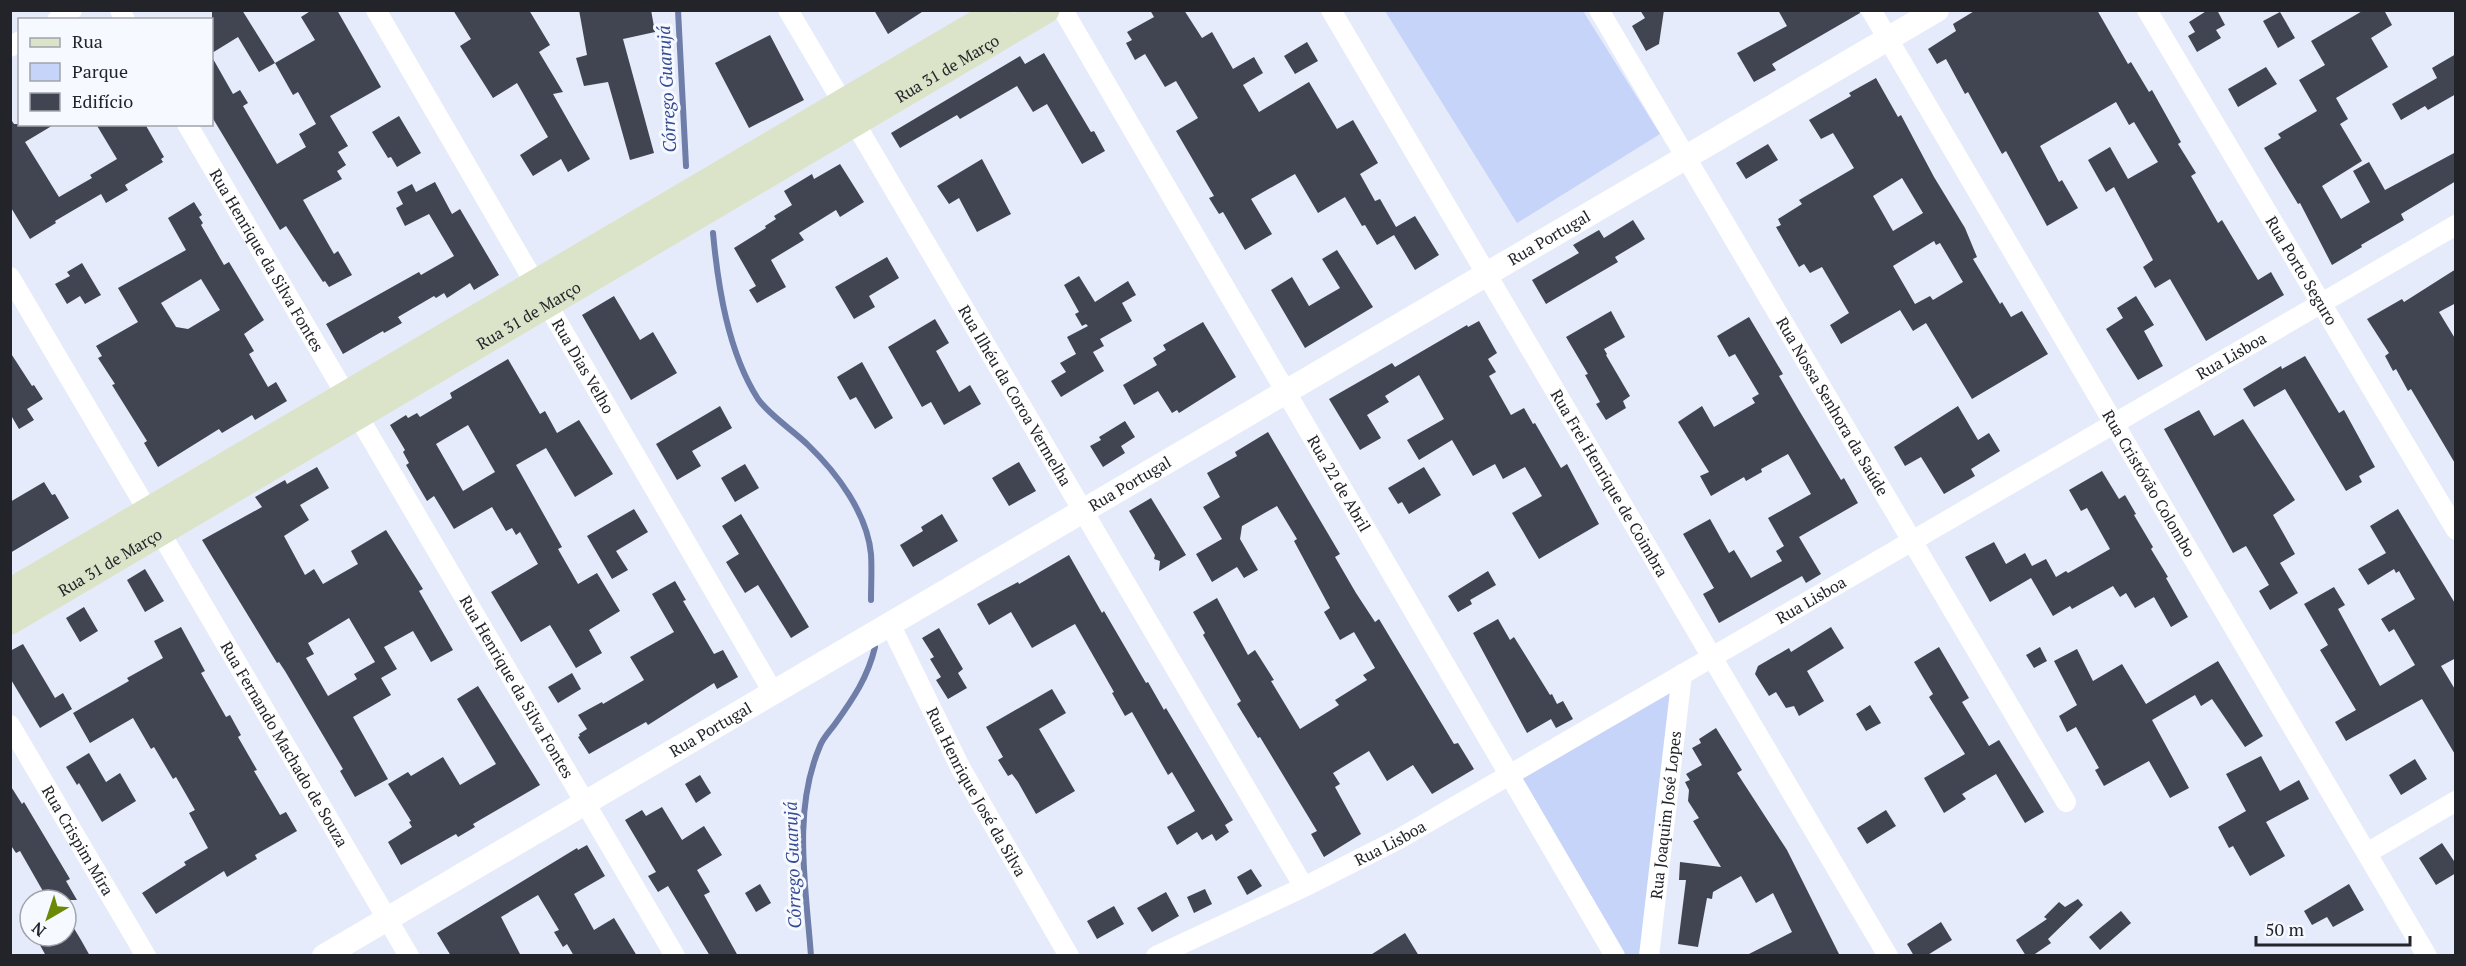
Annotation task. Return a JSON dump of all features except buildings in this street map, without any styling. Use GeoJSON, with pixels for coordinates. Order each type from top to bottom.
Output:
{"type":"FeatureCollection","features":[{"type":"Feature","properties":{"kind":"main road","name":"Rua 31 de Março"},"geometry":{"type":"LineString","coordinates":[[849,113],[1000,10]]}},
{"type":"Feature","properties":{"kind":"main road","name":"Rua 31 de Março"},"geometry":{"type":"LineString","coordinates":[[10,621],[154,522],[352,405],[849,113],[1046,10]]}},
{"type":"Feature","properties":{"kind":"main road","name":"Rua 31 de Março"},"geometry":{"type":"LineString","coordinates":[[10,592],[154,522]]}},
{"type":"Feature","properties":{"kind":"street","name":"Rua Dias Velho"},"geometry":{"type":"LineString","coordinates":[[376,10],[773,692]]}},
{"type":"Feature","properties":{"kind":"street","name":"Rua Ilhéu da Coroa Vermelha"},"geometry":{"type":"LineString","coordinates":[[788,10],[1304,887]]}},
{"type":"Feature","properties":{"kind":"street","name":"Rua 22 de Abril"},"geometry":{"type":"LineString","coordinates":[[1063,10],[1615,956]]}},
{"type":"Feature","properties":{"kind":"street","name":"Rua Frei Henrique de Coimbra"},"geometry":{"type":"LineString","coordinates":[[1331,10],[1888,956]]}},
{"type":"Feature","properties":{"kind":"street","name":"Rua Nossa Senhora da Saúde"},"geometry":{"type":"LineString","coordinates":[[1599,10],[2066,802]]}},
{"type":"Feature","properties":{"kind":"street","name":"Rua Cristóvão Colombo"},"geometry":{"type":"LineString","coordinates":[[1871,10],[2427,956]]}},
{"type":"Feature","properties":{"kind":"street","name":"Rua Portugal"},"geometry":{"type":"LineString","coordinates":[[324,956],[1937,10]]}},
{"type":"Feature","properties":{"kind":"street","name":"Rua Porto Seguro"},"geometry":{"type":"LineString","coordinates":[[2147,10],[2321,303],[2449,506],[2456,530]]}},
{"type":"Feature","properties":{"kind":"street","name":"Rua Henrique da Silva Fontes"},"geometry":{"type":"LineString","coordinates":[[188,126],[675,956]]}},
{"type":"Feature","properties":{"kind":"street","name":"Rua Lisboa"},"geometry":{"type":"LineString","coordinates":[[1156,956],[1304,887],[1399,839],[2456,225]]}},
{"type":"Feature","properties":{"kind":"street","name":"Rua Fernando Machado de Souza"},"geometry":{"type":"LineString","coordinates":[[10,277],[409,956]]}},
{"type":"Feature","properties":{"kind":"street","name":"Rua Henrique José da Silva"},"geometry":{"type":"LineString","coordinates":[[890,624],[960,767],[1069,956]]}},
{"type":"Feature","properties":{"kind":"street","name":"Rua Joaquim José Lopes"},"geometry":{"type":"LineString","coordinates":[[1649,956],[1682,674]]}},
{"type":"Feature","properties":{"kind":"street","name":"Rua Crispim Mira"},"geometry":{"type":"LineString","coordinates":[[10,725],[146,956]]}},
{"type":"Feature","properties":{"kind":"street"},"geometry":{"type":"LineString","coordinates":[[2367,853],[2456,801]]}},
{"type":"Feature","properties":{"kind":"green space"},"geometry":{"type":"Polygon","coordinates":[[[1385,11],[1583,11],[1660,134],[1517,223],[1385,11]]]}},
{"type":"Feature","properties":{"kind":"green space"},"geometry":{"type":"Polygon","coordinates":[[[1682,674],[1649,955],[1615,955],[1509,774],[1682,674]]]}},
{"type":"Feature","properties":{"kind":"waterway","name":"Córrego Guarujá"},"geometry":{"type":"LineString","coordinates":[[678,10],[686,166]]}},
{"type":"Feature","properties":{"kind":"waterway","name":"Córrego Guarujá"},"geometry":{"type":"LineString","coordinates":[[713,233],[726,319],[739,361],[758,399],[830,468],[857,509],[864,524],[871,554],[871,600]]}},
{"type":"Feature","properties":{"kind":"waterway","name":"Córrego Guarujá"},"geometry":{"type":"LineString","coordinates":[[811,956],[803,850],[806,797],[811,771],[823,740],[848,706],[864,678],[875,647]]}}]}
